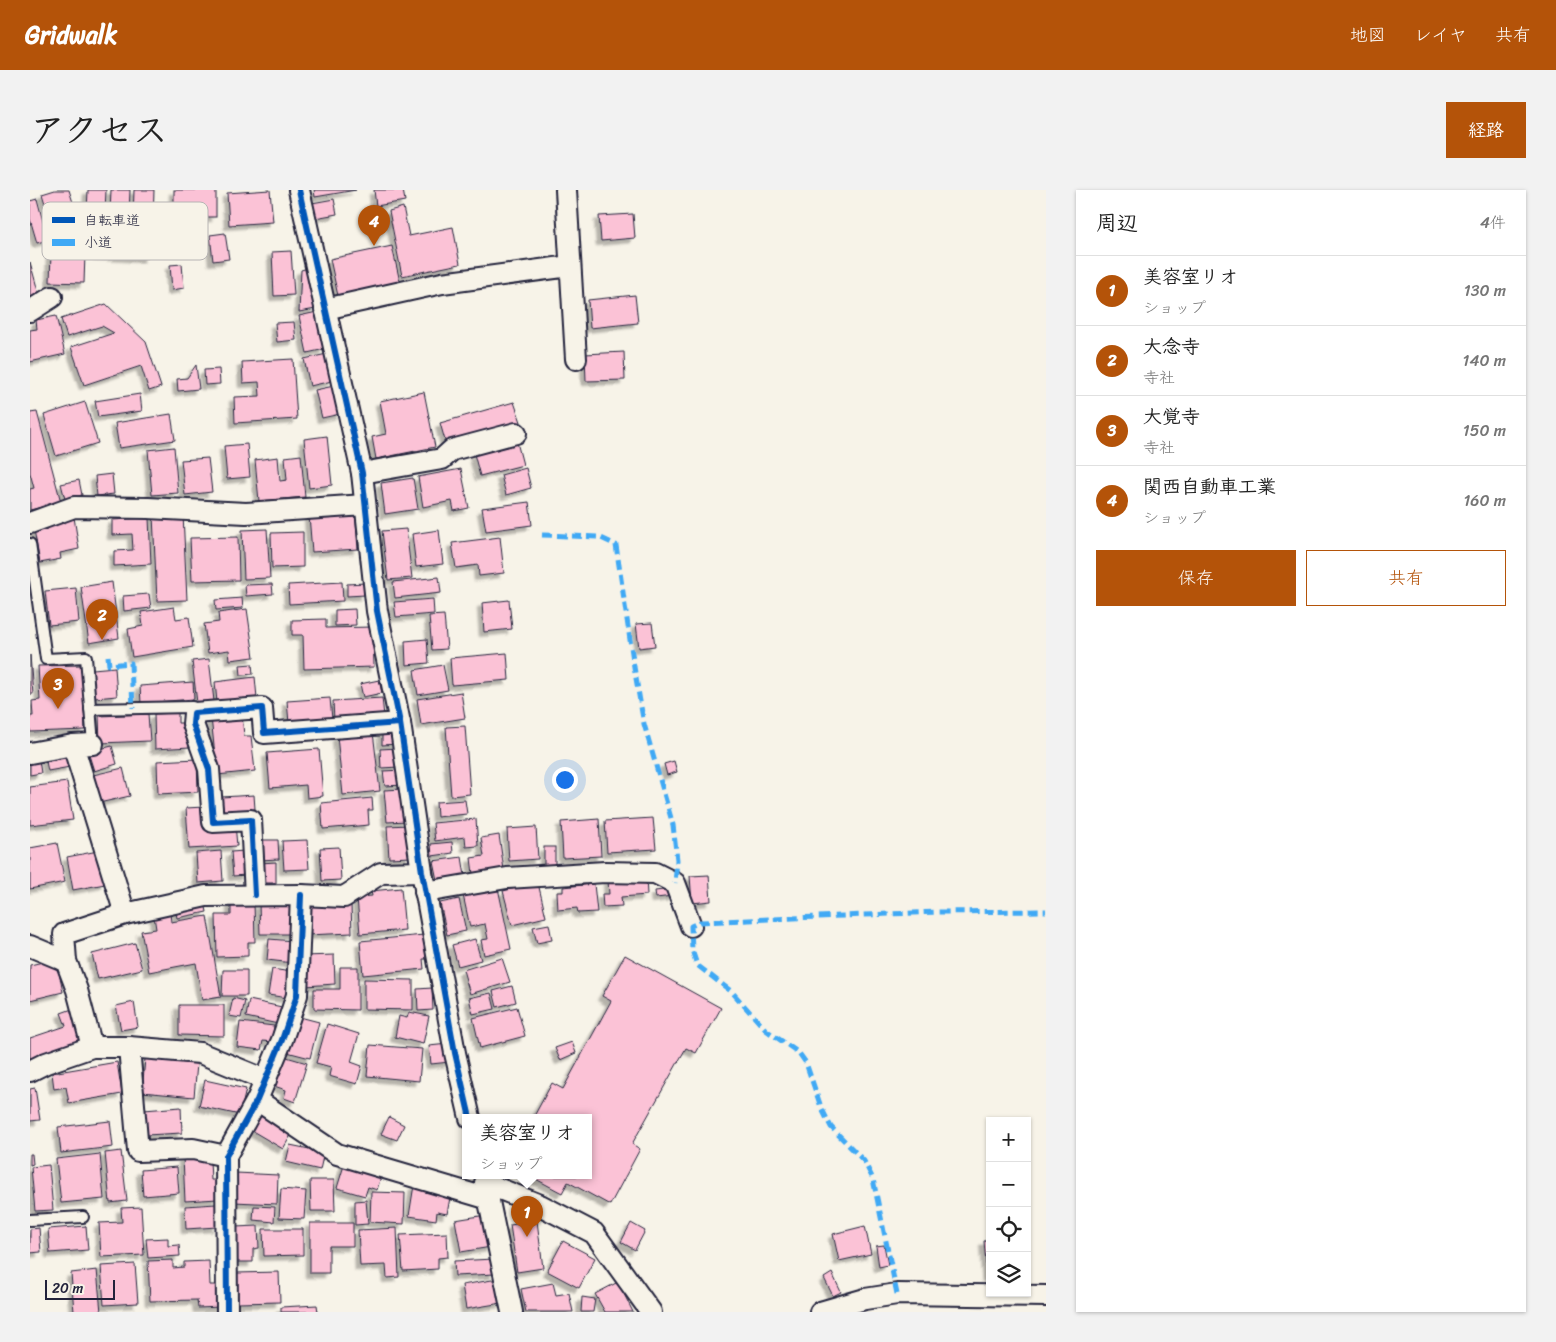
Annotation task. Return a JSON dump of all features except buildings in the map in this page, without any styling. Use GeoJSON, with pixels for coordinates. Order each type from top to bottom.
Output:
{"type":"FeatureCollection","features":[{"type":"Feature","properties":{"kind":"street"},"geometry":{"type":"LineString","coordinates":[[299,190],[362,473],[377,611],[400,723],[423,882],[455,1053],[469,1114]]}},
{"type":"Feature","properties":{"kind":"street"},"geometry":{"type":"LineString","coordinates":[[566,190],[576,359]]}},
{"type":"Feature","properties":{"kind":"street"},"geometry":{"type":"LineString","coordinates":[[326,309],[442,283],[570,266]]}},
{"type":"Feature","properties":{"kind":"street"},"geometry":{"type":"LineString","coordinates":[[30,311],[52,297]]}},
{"type":"Feature","properties":{"kind":"street"},"geometry":{"type":"LineString","coordinates":[[362,473],[442,460],[452,450],[516,433]]}},
{"type":"Feature","properties":{"kind":"street"},"geometry":{"type":"LineString","coordinates":[[30,523],[74,507],[148,508],[246,513],[365,506]]}},
{"type":"Feature","properties":{"kind":"street"},"geometry":{"type":"LineString","coordinates":[[255,895],[251,820],[212,822],[208,769],[193,724],[194,712],[262,708],[264,733],[400,723]]}},
{"type":"Feature","properties":{"kind":"street"},"geometry":{"type":"LineString","coordinates":[[30,753],[73,745],[93,744]]}},
{"type":"Feature","properties":{"kind":"street"},"geometry":{"type":"LineString","coordinates":[[73,745],[125,914]]}},
{"type":"Feature","properties":{"kind":"street"},"geometry":{"type":"LineString","coordinates":[[92,1047],[77,990],[66,961],[64,934],[125,914],[206,896],[301,894],[344,897],[381,873],[423,882],[605,872],[654,873],[675,883],[691,926]]}},
{"type":"Feature","properties":{"kind":"street"},"geometry":{"type":"LineString","coordinates":[[227,1312],[226,1156],[266,1080],[297,995],[301,894]]}},
{"type":"Feature","properties":{"kind":"street"},"geometry":{"type":"LineString","coordinates":[[30,946],[66,961]]}},
{"type":"Feature","properties":{"kind":"street"},"geometry":{"type":"LineString","coordinates":[[30,1071],[46,1063],[92,1047],[129,1047],[200,1053],[266,1080]]}},
{"type":"Feature","properties":{"kind":"street"},"geometry":{"type":"LineString","coordinates":[[129,1047],[138,1150],[193,1149],[226,1156]]}},
{"type":"Feature","properties":{"kind":"street"},"geometry":{"type":"LineString","coordinates":[[257,1100],[337,1154],[486,1186],[540,1205],[594,1233],[651,1312]]}},
{"type":"Feature","properties":{"kind":"street"},"geometry":{"type":"LineString","coordinates":[[486,1186],[512,1312]]}},
{"type":"Feature","properties":{"kind":"street"},"geometry":{"type":"LineString","coordinates":[[820,1312],[865,1298],[897,1294],[1046,1296]]}},
{"type":"Feature","properties":{"kind":"lane"},"geometry":{"type":"LineString","coordinates":[[30,544],[46,658],[86,657],[93,744]]}},
{"type":"Feature","properties":{"kind":"lane"},"geometry":{"type":"LineString","coordinates":[[90,709],[192,707],[194,712]]}},
{"type":"Feature","properties":{"kind":"lane"},"geometry":{"type":"LineString","coordinates":[[30,1220],[83,1217]]}},
{"type":"Feature","properties":{"kind":"marked path"},"geometry":{"type":"LineString","coordinates":[[542,535],[599,537],[616,545],[644,724],[673,825],[677,860],[675,883]]}},
{"type":"Feature","properties":{"kind":"marked path"},"geometry":{"type":"LineString","coordinates":[[108,656],[109,665],[131,663],[133,708]]}},
{"type":"Feature","properties":{"kind":"marked path"},"geometry":{"type":"LineString","coordinates":[[897,1294],[873,1179],[864,1161],[831,1127],[821,1107],[806,1063],[799,1053],[766,1030],[732,992],[697,965],[692,950],[691,926],[700,922],[937,912],[1046,911]]}},
{"type":"Feature","properties":{"kind":"cycle path"},"geometry":{"type":"LineString","coordinates":[[299,190],[362,473],[377,611],[400,723],[422,872],[455,1053],[469,1114]]}},
{"type":"Feature","properties":{"kind":"cycle path"},"geometry":{"type":"LineString","coordinates":[[255,895],[251,820],[213,822],[209,769],[193,724],[194,713],[262,708],[264,733],[400,723]]}},
{"type":"Feature","properties":{"kind":"cycle path"},"geometry":{"type":"LineString","coordinates":[[227,1312],[226,1156],[257,1100],[282,1040],[297,995],[301,895]]}},
{"type":"Feature","properties":{"kind":"place","name":"関西自動車工業"},"geometry":{"type":"Point","coordinates":[374,246]}},
{"type":"Feature","properties":{"kind":"place","name":"大念寺"},"geometry":{"type":"Point","coordinates":[102,640]}},
{"type":"Feature","properties":{"kind":"place","name":"大覚寺"},"geometry":{"type":"Point","coordinates":[58,709]}},
{"type":"Feature","properties":{"kind":"place","name":"美容室リオ"},"geometry":{"type":"Point","coordinates":[527,1237]}}]}
